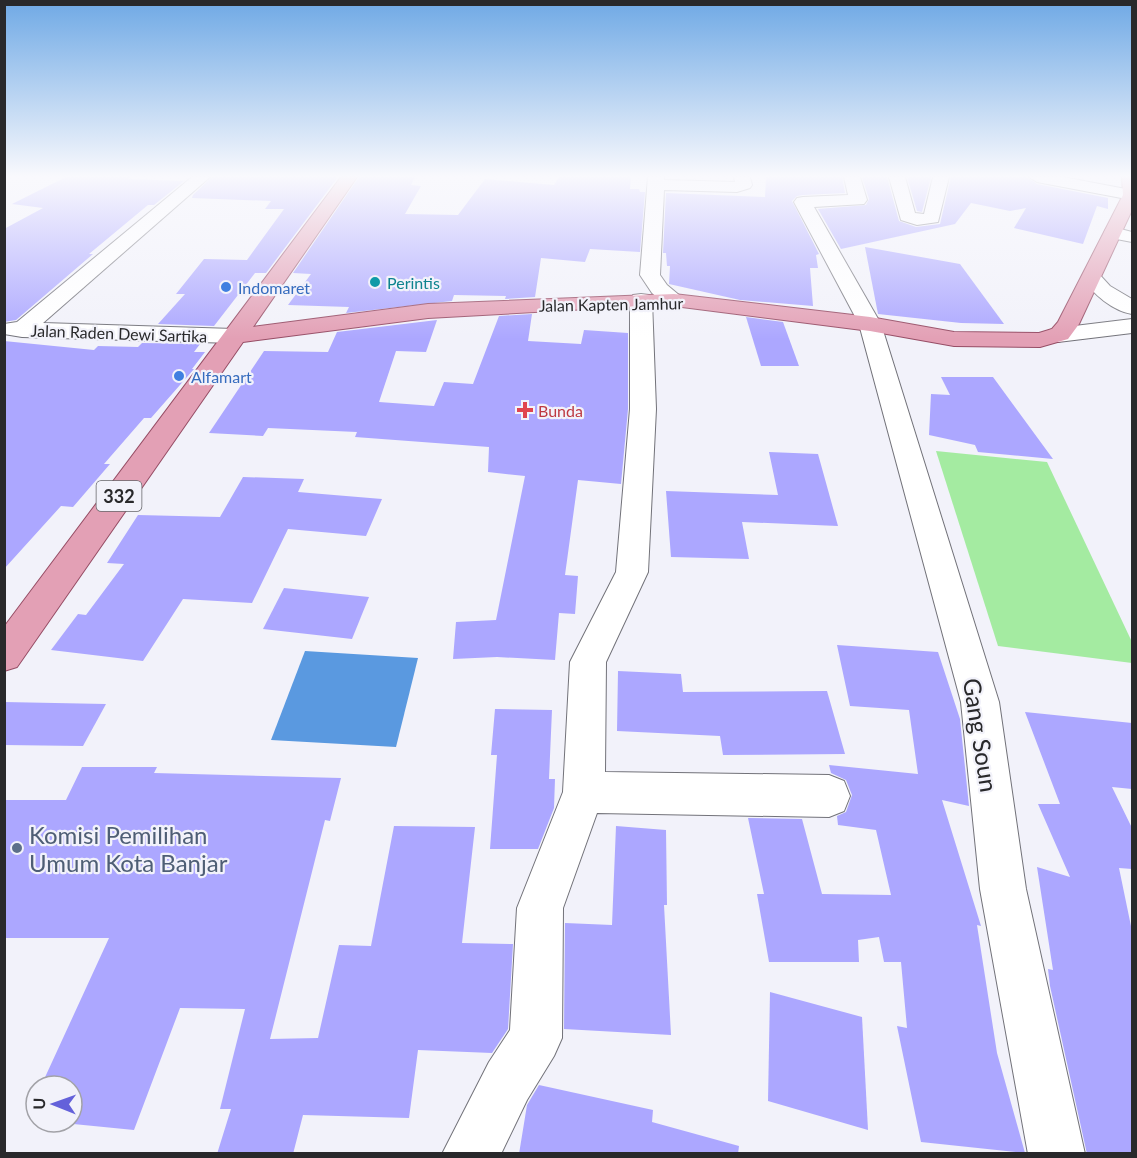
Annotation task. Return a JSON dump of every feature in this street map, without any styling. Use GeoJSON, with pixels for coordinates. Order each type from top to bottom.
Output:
{"type":"FeatureCollection","features":[{"type":"Feature","properties":{"kind":"main road","name":"332"},"geometry":{"type":"LineString","coordinates":[[4,656],[310,231]]}},
{"type":"Feature","properties":{"kind":"main road"},"geometry":{"type":"LineString","coordinates":[[1063,329],[1092,278],[1123,235]]}},
{"type":"Feature","properties":{"kind":"main road","name":"Jalan Kapten Jamhur"},"geometry":{"type":"LineString","coordinates":[[234,336],[428,311],[647,294],[870,324],[954,339],[1040,340],[1063,329]]}},
{"type":"Feature","properties":{"kind":"street"},"geometry":{"type":"LineString","coordinates":[[13,329],[135,231]]}},
{"type":"Feature","properties":{"kind":"street"},"geometry":{"type":"LineString","coordinates":[[470,1154],[508,1082],[536,1038],[540,908],[584,792],[588,662],[632,572],[652,231]]}},
{"type":"Feature","properties":{"kind":"street","name":"Gang Soun"},"geometry":{"type":"LineString","coordinates":[[819,231],[870,324],[980,702],[1003,889],[1058,1154]]}},
{"type":"Feature","properties":{"kind":"street"},"geometry":{"type":"LineString","coordinates":[[1092,278],[1103,290],[1132,308]]}},
{"type":"Feature","properties":{"kind":"street","name":"Jalan Kapten Jamhur"},"geometry":{"type":"LineString","coordinates":[[1063,329],[1132,327]]}},
{"type":"Feature","properties":{"kind":"street","name":"Jalan Raden Dewi Sartika"},"geometry":{"type":"LineString","coordinates":[[13,329],[234,336]]}},
{"type":"Feature","properties":{"kind":"street"},"geometry":{"type":"LineString","coordinates":[[584,792],[830,796]]}},
{"type":"Feature","properties":{"kind":"green space"},"geometry":{"type":"Polygon","coordinates":[[[936,451],[1047,462],[1132,642],[1132,663],[998,646],[936,451]]]}},
{"type":"Feature","properties":{"kind":"water"},"geometry":{"type":"Polygon","coordinates":[[[305,651],[418,658],[396,747],[271,740],[305,651]]]}},
{"type":"Feature","properties":{"kind":"building"},"geometry":{"type":"Polygon","coordinates":[[[4,231],[117,231],[16,320],[4,322],[4,231]]]}},
{"type":"Feature","properties":{"kind":"building"},"geometry":{"type":"Polygon","coordinates":[[[268,231],[297,231],[266,273],[255,273],[214,326],[158,324],[185,294],[176,294],[204,259],[247,260],[268,231]]]}},
{"type":"Feature","properties":{"kind":"building"},"geometry":{"type":"Polygon","coordinates":[[[322,231],[642,231],[640,252],[590,249],[585,262],[541,258],[535,297],[505,299],[506,296],[454,295],[452,301],[346,313],[349,307],[288,305],[311,274],[293,273],[322,231]]]}},
{"type":"Feature","properties":{"kind":"building"},"geometry":{"type":"Polygon","coordinates":[[[664,231],[807,231],[819,254],[816,255],[818,268],[810,268],[813,306],[740,300],[669,284],[670,266],[667,266],[666,253],[663,253],[664,231]]]}},
{"type":"Feature","properties":{"kind":"building"},"geometry":{"type":"Polygon","coordinates":[[[831,231],[923,231],[841,249],[831,231]]]}},
{"type":"Feature","properties":{"kind":"building"},"geometry":{"type":"Polygon","coordinates":[[[1027,231],[1088,231],[1083,244],[1027,231]]]}},
{"type":"Feature","properties":{"kind":"building"},"geometry":{"type":"Polygon","coordinates":[[[865,247],[960,264],[1004,324],[961,323],[878,314],[865,247]]]}},
{"type":"Feature","properties":{"kind":"building"},"geometry":{"type":"Polygon","coordinates":[[[532,314],[528,341],[581,344],[584,330],[628,333],[628,409],[621,484],[578,480],[565,575],[578,576],[575,614],[559,613],[555,660],[497,657],[453,659],[456,622],[496,620],[525,476],[488,472],[489,447],[355,437],[357,432],[268,428],[263,436],[209,433],[264,351],[328,352],[337,332],[437,320],[426,352],[396,351],[379,402],[434,406],[444,382],[473,384],[499,316],[532,314]]]}},
{"type":"Feature","properties":{"kind":"building"},"geometry":{"type":"Polygon","coordinates":[[[746,317],[783,322],[799,366],[761,366],[746,317]]]}},
{"type":"Feature","properties":{"kind":"building"},"geometry":{"type":"Polygon","coordinates":[[[4,341],[94,350],[98,346],[138,347],[142,343],[200,344],[194,352],[205,352],[192,369],[194,369],[151,418],[144,418],[104,464],[110,464],[73,507],[61,506],[4,569],[4,341]]]}},
{"type":"Feature","properties":{"kind":"building"},"geometry":{"type":"Polygon","coordinates":[[[941,377],[993,377],[1053,459],[978,452],[975,445],[929,435],[931,394],[950,395],[941,377]]]}},
{"type":"Feature","properties":{"kind":"building"},"geometry":{"type":"Polygon","coordinates":[[[769,452],[818,454],[838,526],[742,522],[749,559],[671,557],[666,491],[778,495],[769,452]]]}},
{"type":"Feature","properties":{"kind":"building"},"geometry":{"type":"Polygon","coordinates":[[[243,477],[304,479],[298,492],[382,499],[366,536],[288,529],[252,603],[183,599],[143,661],[51,650],[78,614],[86,615],[124,564],[107,563],[138,515],[220,517],[243,477]]]}},
{"type":"Feature","properties":{"kind":"building"},"geometry":{"type":"Polygon","coordinates":[[[284,588],[369,597],[352,639],[263,629],[284,588]]]}},
{"type":"Feature","properties":{"kind":"building"},"geometry":{"type":"Polygon","coordinates":[[[837,645],[938,652],[960,719],[969,806],[942,800],[981,926],[977,925],[997,1053],[1025,1153],[921,1142],[897,1026],[907,1028],[901,962],[884,962],[879,937],[858,940],[859,962],[769,962],[757,894],[764,894],[748,818],[802,819],[822,894],[891,895],[876,830],[838,825],[837,816],[846,812],[852,795],[846,780],[831,773],[829,765],[918,774],[909,710],[850,706],[837,645]]]}},
{"type":"Feature","properties":{"kind":"building"},"geometry":{"type":"Polygon","coordinates":[[[618,671],[681,674],[683,692],[827,691],[845,754],[723,755],[720,736],[617,731],[618,671]]]}},
{"type":"Feature","properties":{"kind":"building"},"geometry":{"type":"Polygon","coordinates":[[[4,702],[106,704],[83,746],[4,745],[4,702]]]}},
{"type":"Feature","properties":{"kind":"building"},"geometry":{"type":"Polygon","coordinates":[[[495,709],[552,710],[549,779],[555,779],[554,808],[538,849],[490,849],[497,755],[491,755],[495,709]]]}},
{"type":"Feature","properties":{"kind":"building"},"geometry":{"type":"Polygon","coordinates":[[[1025,712],[1132,723],[1132,789],[1112,787],[1132,828],[1132,869],[1119,868],[1132,931],[1132,1154],[1087,1154],[1050,986],[1048,969],[1053,970],[1037,867],[1070,877],[1038,804],[1060,804],[1025,712]]]}},
{"type":"Feature","properties":{"kind":"building"},"geometry":{"type":"Polygon","coordinates":[[[82,767],[157,767],[154,773],[341,778],[330,821],[325,820],[270,1039],[318,1038],[339,945],[371,946],[394,826],[475,827],[462,943],[513,944],[508,1029],[492,1053],[418,1050],[409,1118],[303,1115],[293,1154],[217,1154],[231,1109],[220,1109],[245,1009],[180,1008],[134,1130],[84,1125],[84,1074],[47,1074],[109,938],[4,938],[4,800],[66,800],[82,767]]]}},
{"type":"Feature","properties":{"kind":"building"},"geometry":{"type":"Polygon","coordinates":[[[616,826],[666,830],[667,905],[664,905],[671,1035],[564,1029],[565,923],[612,925],[616,826]]]}},
{"type":"Feature","properties":{"kind":"building"},"geometry":{"type":"Polygon","coordinates":[[[770,992],[862,1017],[868,1130],[768,1101],[770,992]]]}},
{"type":"Feature","properties":{"kind":"building"},"geometry":{"type":"Polygon","coordinates":[[[539,1085],[653,1110],[652,1122],[739,1146],[738,1154],[519,1154],[527,1105],[539,1085]]]}},
{"type":"Feature","properties":{"kind":"place","name":"Perintis"},"geometry":{"type":"Point","coordinates":[375,282]}},
{"type":"Feature","properties":{"kind":"place","name":"Indomaret"},"geometry":{"type":"Point","coordinates":[226,287]}},
{"type":"Feature","properties":{"kind":"place","name":"Alfamart"},"geometry":{"type":"Point","coordinates":[179,376]}},
{"type":"Feature","properties":{"kind":"place","name":"Bunda"},"geometry":{"type":"Point","coordinates":[525,410]}},
{"type":"Feature","properties":{"kind":"place","name":"Komisi Pemilihan Umum Kota Banjar"},"geometry":{"type":"Point","coordinates":[17,848]}}]}
